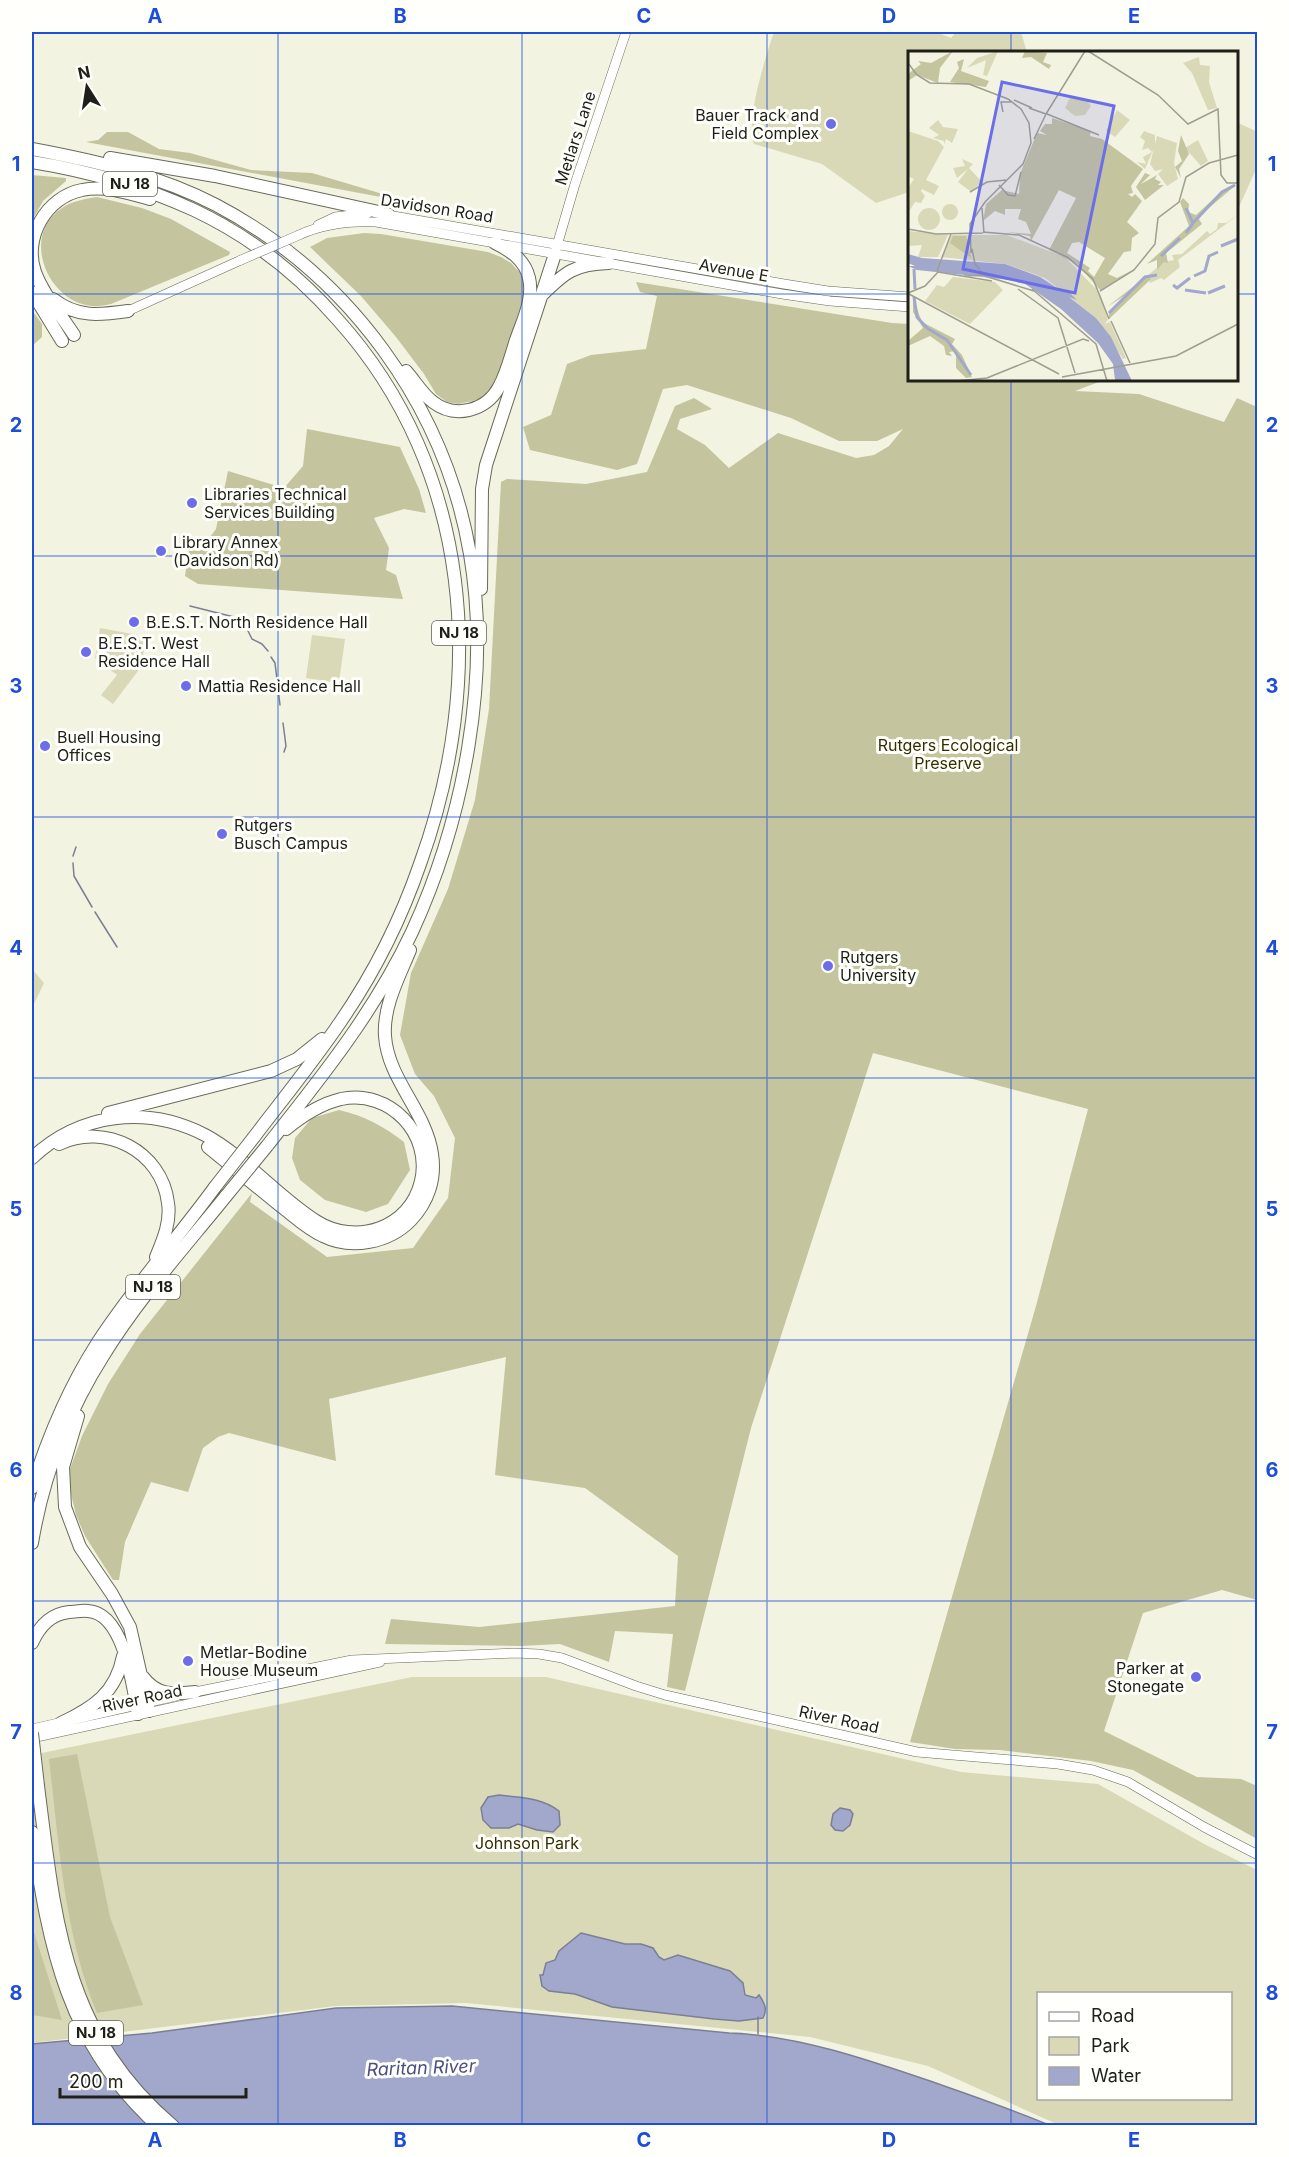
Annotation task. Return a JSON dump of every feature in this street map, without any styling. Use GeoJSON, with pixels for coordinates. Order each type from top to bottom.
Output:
{"type":"FeatureCollection","features":[{"type":"Feature","properties":{"kind":"highway"},"geometry":{"type":"LineString","coordinates":[[32,147],[215,176],[388,214]]}},
{"type":"Feature","properties":{"kind":"highway","name":"NJ 18"},"geometry":{"type":"LineString","coordinates":[[32,147],[99,162],[157,179],[206,200],[280,245],[314,272],[354,313],[387,354],[425,417],[447,467],[470,555],[475,594],[476,638],[472,718],[460,785],[446,840],[412,931],[382,989],[352,1036],[136,1308],[95,1370],[34,1489]]}},
{"type":"Feature","properties":{"kind":"highway","name":"NJ 18"},"geometry":{"type":"LineString","coordinates":[[32,162],[96,175],[131,185],[175,202],[222,225],[265,253],[324,304],[352,335],[376,368],[408,420],[428,467],[445,521],[454,565],[458,609],[458,677],[449,755],[437,810],[421,862],[396,924],[371,973],[341,1022],[110,1324],[86,1362],[70,1391],[39,1466],[34,1489],[32,1543]]}},
{"type":"Feature","properties":{"kind":"highway"},"geometry":{"type":"LineString","coordinates":[[74,335],[47,294],[35,271],[32,259],[34,236],[43,216],[53,204],[74,192],[91,189],[121,192],[164,203],[222,225]]}},
{"type":"Feature","properties":{"kind":"highway"},"geometry":{"type":"LineString","coordinates":[[387,354],[397,359],[428,398],[444,409],[471,410],[491,398],[502,381],[531,290],[528,275],[522,263],[514,254],[495,243]]}},
{"type":"Feature","properties":{"kind":"highway"},"geometry":{"type":"LineString","coordinates":[[476,638],[481,615],[482,500],[486,465],[556,249]]}},
{"type":"Feature","properties":{"kind":"highway"},"geometry":{"type":"LineString","coordinates":[[540,298],[561,276],[572,269],[609,263]]}},
{"type":"Feature","properties":{"kind":"highway"},"geometry":{"type":"LineString","coordinates":[[32,292],[62,341]]}},
{"type":"Feature","properties":{"kind":"highway"},"geometry":{"type":"LineString","coordinates":[[47,294],[80,314],[94,315],[128,311]]}},
{"type":"Feature","properties":{"kind":"highway"},"geometry":{"type":"LineString","coordinates":[[189,1130],[272,1198],[323,1236],[344,1243],[370,1242],[394,1234],[408,1224],[420,1210],[429,1190],[433,1157],[426,1131],[391,1064],[385,1028],[390,1001],[412,944],[412,931]]}},
{"type":"Feature","properties":{"kind":"highway"},"geometry":{"type":"LineString","coordinates":[[96,1121],[103,1114],[258,1075],[284,1066],[297,1059],[341,1022]]}},
{"type":"Feature","properties":{"kind":"highway"},"geometry":{"type":"LineString","coordinates":[[32,1158],[62,1135],[96,1121],[140,1118],[166,1122],[204,1135],[314,1220],[341,1232],[366,1233],[392,1223],[412,1202],[421,1182],[422,1159],[414,1132],[402,1116],[394,1110],[371,1100],[352,1098],[331,1102],[304,1115],[269,1143]]}},
{"type":"Feature","properties":{"kind":"highway"},"geometry":{"type":"LineString","coordinates":[[32,1158],[64,1142],[89,1135],[112,1138],[142,1154],[154,1167],[162,1181],[168,1203],[168,1221],[150,1272]]}},
{"type":"Feature","properties":{"kind":"highway"},"geometry":{"type":"LineString","coordinates":[[95,1370],[63,1467],[65,1507],[80,1547],[123,1613],[134,1640],[141,1675],[143,1708]]}},
{"type":"Feature","properties":{"kind":"highway"},"geometry":{"type":"LineString","coordinates":[[32,1643],[38,1629],[51,1618],[62,1613],[90,1610],[116,1630],[143,1708]]}},
{"type":"Feature","properties":{"kind":"highway"},"geometry":{"type":"LineString","coordinates":[[61,1723],[84,1712],[103,1697],[120,1673],[124,1648]]}},
{"type":"Feature","properties":{"kind":"highway"},"geometry":{"type":"LineString","coordinates":[[141,1675],[153,1688],[164,1693],[195,1692]]}},
{"type":"Feature","properties":{"kind":"highway","name":"NJ 18"},"geometry":{"type":"LineString","coordinates":[[32,1731],[48,1917],[92,2025],[123,2074],[145,2100],[173,2126]]}},
{"type":"Feature","properties":{"kind":"highway","name":"NJ 18"},"geometry":{"type":"LineString","coordinates":[[32,1832],[55,1959],[72,2007],[93,2050],[117,2082],[158,2126]]}},
{"type":"Feature","properties":{"kind":"highway"},"geometry":{"type":"LineString","coordinates":[[32,1887],[48,1917]]}},
{"type":"Feature","properties":{"kind":"street","name":"Metlars Lane"},"geometry":{"type":"LineString","coordinates":[[556,249],[626,32]]}},
{"type":"Feature","properties":{"kind":"street","name":"Davidson Road"},"geometry":{"type":"LineString","coordinates":[[128,311],[299,235],[324,221],[343,215],[388,214],[556,249]]}},
{"type":"Feature","properties":{"kind":"street","name":"Davidson Road"},"geometry":{"type":"LineString","coordinates":[[314,228],[349,222],[376,222],[495,243],[556,249]]}},
{"type":"Feature","properties":{"kind":"street","name":"Avenue E"},"geometry":{"type":"LineString","coordinates":[[556,249],[609,263],[830,301],[908,307]]}},
{"type":"Feature","properties":{"kind":"street","name":"Avenue E"},"geometry":{"type":"LineString","coordinates":[[556,249],[828,291],[908,297]]}},
{"type":"Feature","properties":{"kind":"street","name":"River Road"},"geometry":{"type":"LineString","coordinates":[[32,1738],[195,1692],[342,1661],[539,1653],[562,1658],[665,1695],[917,1752],[1076,1766],[1128,1782],[1210,1832],[1257,1855]]}},
{"type":"Feature","properties":{"kind":"street","name":"River Road"},"geometry":{"type":"LineString","coordinates":[[32,1731],[61,1723],[400,1658]]}},
{"type":"Feature","properties":{"kind":"green space","name":"Bauer Track and Field Complex"},"geometry":{"type":"Polygon","coordinates":[[[774,32],[936,32],[951,38],[956,32],[1021,32],[1027,51],[908,51],[908,192],[876,203],[822,164],[754,144],[752,120],[762,72],[774,32]]]}},
{"type":"Feature","properties":{"kind":"green space"},"geometry":{"type":"Polygon","coordinates":[[[1238,123],[1258,132],[1257,167],[1239,207],[1238,123]]]}},
{"type":"Feature","properties":{"kind":"green space"},"geometry":{"type":"Polygon","coordinates":[[[107,132],[128,132],[159,149],[190,153],[251,170],[312,173],[413,203],[86,142],[98,140],[107,132]]]}},
{"type":"Feature","properties":{"kind":"green space"},"geometry":{"type":"Polygon","coordinates":[[[32,175],[66,178],[66,181],[43,201],[32,221],[32,175]]]}},
{"type":"Feature","properties":{"kind":"green space"},"geometry":{"type":"Polygon","coordinates":[[[97,197],[142,208],[171,219],[230,252],[229,255],[111,304],[94,306],[76,302],[62,293],[44,266],[41,250],[43,234],[49,220],[62,208],[74,202],[97,197]]]}},
{"type":"Feature","properties":{"kind":"green space"},"geometry":{"type":"Polygon","coordinates":[[[364,233],[488,252],[511,263],[522,275],[524,297],[495,384],[482,399],[458,404],[447,402],[436,394],[396,337],[361,296],[310,247],[327,238],[364,233]]]}},
{"type":"Feature","properties":{"kind":"green space","name":"Rutgers Ecological Preserve"},"geometry":{"type":"Polygon","coordinates":[[[636,282],[908,324],[908,381],[1101,381],[1075,391],[1139,394],[1224,422],[1237,398],[1257,407],[1257,1600],[1222,1590],[1143,1613],[1104,1731],[1197,1777],[1241,1779],[1257,1786],[1257,1839],[1133,1770],[1091,1761],[1000,1750],[955,1749],[910,1742],[1036,1306],[1088,1109],[873,1053],[751,1428],[685,1691],[667,1687],[673,1634],[615,1631],[609,1662],[560,1644],[520,1646],[385,1644],[391,1619],[479,1627],[675,1606],[678,1556],[585,1488],[495,1475],[506,1357],[329,1399],[336,1461],[229,1433],[218,1437],[203,1448],[188,1492],[151,1482],[125,1542],[119,1580],[113,1580],[85,1536],[76,1515],[67,1477],[82,1436],[108,1384],[140,1334],[252,1193],[250,1202],[327,1257],[413,1248],[448,1198],[455,1138],[434,1096],[415,1074],[400,1035],[411,973],[448,889],[475,800],[489,709],[501,482],[507,479],[586,484],[647,472],[675,406],[694,398],[712,409],[680,419],[677,429],[705,445],[729,468],[778,433],[856,458],[874,455],[889,446],[903,429],[877,441],[839,441],[791,418],[687,385],[663,389],[637,464],[617,470],[530,450],[523,427],[551,415],[567,364],[591,355],[646,349],[657,296],[640,292],[636,282]]]}},
{"type":"Feature","properties":{"kind":"green space"},"geometry":{"type":"Polygon","coordinates":[[[32,310],[42,324],[42,337],[32,346],[32,310]]]}},
{"type":"Feature","properties":{"kind":"green space"},"geometry":{"type":"Polygon","coordinates":[[[307,429],[400,447],[419,489],[426,513],[404,509],[374,518],[389,548],[386,570],[396,575],[403,599],[198,584],[185,576],[191,537],[207,541],[216,529],[228,471],[284,488],[303,466],[307,429]]]}},
{"type":"Feature","properties":{"kind":"green space"},"geometry":{"type":"Polygon","coordinates":[[[100,628],[133,634],[133,637],[146,639],[141,667],[113,704],[101,695],[117,675],[95,658],[100,628]]]}},
{"type":"Feature","properties":{"kind":"green space"},"geometry":{"type":"Polygon","coordinates":[[[312,635],[345,639],[339,683],[306,678],[312,635]]]}},
{"type":"Feature","properties":{"kind":"green space"},"geometry":{"type":"Polygon","coordinates":[[[32,969],[44,983],[32,1008],[32,969]]]}},
{"type":"Feature","properties":{"kind":"green space"},"geometry":{"type":"Polygon","coordinates":[[[339,1110],[373,1122],[404,1142],[410,1170],[388,1204],[366,1212],[325,1200],[300,1180],[292,1158],[295,1138],[312,1118],[339,1110]]]}},
{"type":"Feature","properties":{"kind":"green space","name":"Johnson Park"},"geometry":{"type":"Polygon","coordinates":[[[412,1677],[546,1677],[961,1772],[1098,1784],[1206,1845],[1257,1870],[1257,2125],[1059,2125],[928,2066],[810,2037],[466,2003],[336,2006],[32,2043],[32,1755],[412,1677]]]}},
{"type":"Feature","properties":{"kind":"green space"},"geometry":{"type":"Polygon","coordinates":[[[77,1754],[110,1917],[143,2005],[97,2013],[77,1952],[70,1920],[64,1888],[49,1759],[77,1754]]]}},
{"type":"Feature","properties":{"kind":"green space"},"geometry":{"type":"Polygon","coordinates":[[[32,1926],[62,2020],[32,2015],[32,1926]]]}},
{"type":"Feature","properties":{"kind":"water"},"geometry":{"type":"Polygon","coordinates":[[[499,1795],[530,1799],[552,1806],[559,1811],[560,1825],[553,1832],[518,1824],[509,1828],[491,1828],[483,1820],[481,1808],[488,1797],[499,1795]]]}},
{"type":"Feature","properties":{"kind":"water"},"geometry":{"type":"Polygon","coordinates":[[[840,1808],[850,1810],[853,1814],[850,1825],[843,1831],[835,1830],[831,1825],[833,1814],[840,1808]]]}},
{"type":"Feature","properties":{"kind":"water"},"geometry":{"type":"Polygon","coordinates":[[[581,1933],[625,1944],[641,1944],[653,1948],[664,1960],[678,1955],[730,1971],[743,1983],[745,1995],[756,1998],[759,1995],[764,2003],[763,2018],[739,2021],[612,2007],[575,1994],[549,1991],[542,1986],[540,1975],[543,1975],[546,1963],[555,1960],[559,1951],[581,1933]]]}},
{"type":"Feature","properties":{"kind":"water","name":"Raritan River"},"geometry":{"type":"Polygon","coordinates":[[[452,2006],[781,2038],[858,2057],[1049,2125],[32,2126],[32,2044],[152,2033],[336,2008],[452,2006]]]}},
{"type":"Feature","properties":{"kind":"waterway"},"geometry":{"type":"LineString","coordinates":[[190,606],[242,619],[252,639],[262,644],[268,651]]}},
{"type":"Feature","properties":{"kind":"waterway"},"geometry":{"type":"LineString","coordinates":[[271,657],[275,663],[280,705]]}},
{"type":"Feature","properties":{"kind":"waterway"},"geometry":{"type":"LineString","coordinates":[[283,723],[286,746],[284,752]]}},
{"type":"Feature","properties":{"kind":"waterway"},"geometry":{"type":"LineString","coordinates":[[73,856],[76,847]]}},
{"type":"Feature","properties":{"kind":"waterway"},"geometry":{"type":"LineString","coordinates":[[73,863],[74,876],[92,907]]}},
{"type":"Feature","properties":{"kind":"waterway"},"geometry":{"type":"LineString","coordinates":[[95,912],[117,947]]}},
{"type":"Feature","properties":{"kind":"waterway"},"geometry":{"type":"LineString","coordinates":[[758,2017],[758,2034]]}},
{"type":"Feature","properties":{"kind":"place","name":"Bauer Track and Field Complex"},"geometry":{"type":"Point","coordinates":[831,124]}},
{"type":"Feature","properties":{"kind":"place","name":"Libraries Technical Services Building"},"geometry":{"type":"Point","coordinates":[192,503]}},
{"type":"Feature","properties":{"kind":"place","name":"Library Annex (Davidson Rd)"},"geometry":{"type":"Point","coordinates":[161,551]}},
{"type":"Feature","properties":{"kind":"place","name":"B.E.S.T. North Residence Hall"},"geometry":{"type":"Point","coordinates":[134,622]}},
{"type":"Feature","properties":{"kind":"place","name":"B.E.S.T. West Residence Hall"},"geometry":{"type":"Point","coordinates":[86,652]}},
{"type":"Feature","properties":{"kind":"place","name":"Mattia Residence Hall"},"geometry":{"type":"Point","coordinates":[186,686]}},
{"type":"Feature","properties":{"kind":"place","name":"Buell Housing Offices"},"geometry":{"type":"Point","coordinates":[45,746]}},
{"type":"Feature","properties":{"kind":"place","name":"Rutgers Busch Campus"},"geometry":{"type":"Point","coordinates":[222,834]}},
{"type":"Feature","properties":{"kind":"place","name":"Rutgers University"},"geometry":{"type":"Point","coordinates":[828,966]}},
{"type":"Feature","properties":{"kind":"place","name":"Metlar-Bodine House Museum"},"geometry":{"type":"Point","coordinates":[188,1661]}},
{"type":"Feature","properties":{"kind":"place","name":"Parker at Stonegate"},"geometry":{"type":"Point","coordinates":[1196,1677]}}]}
